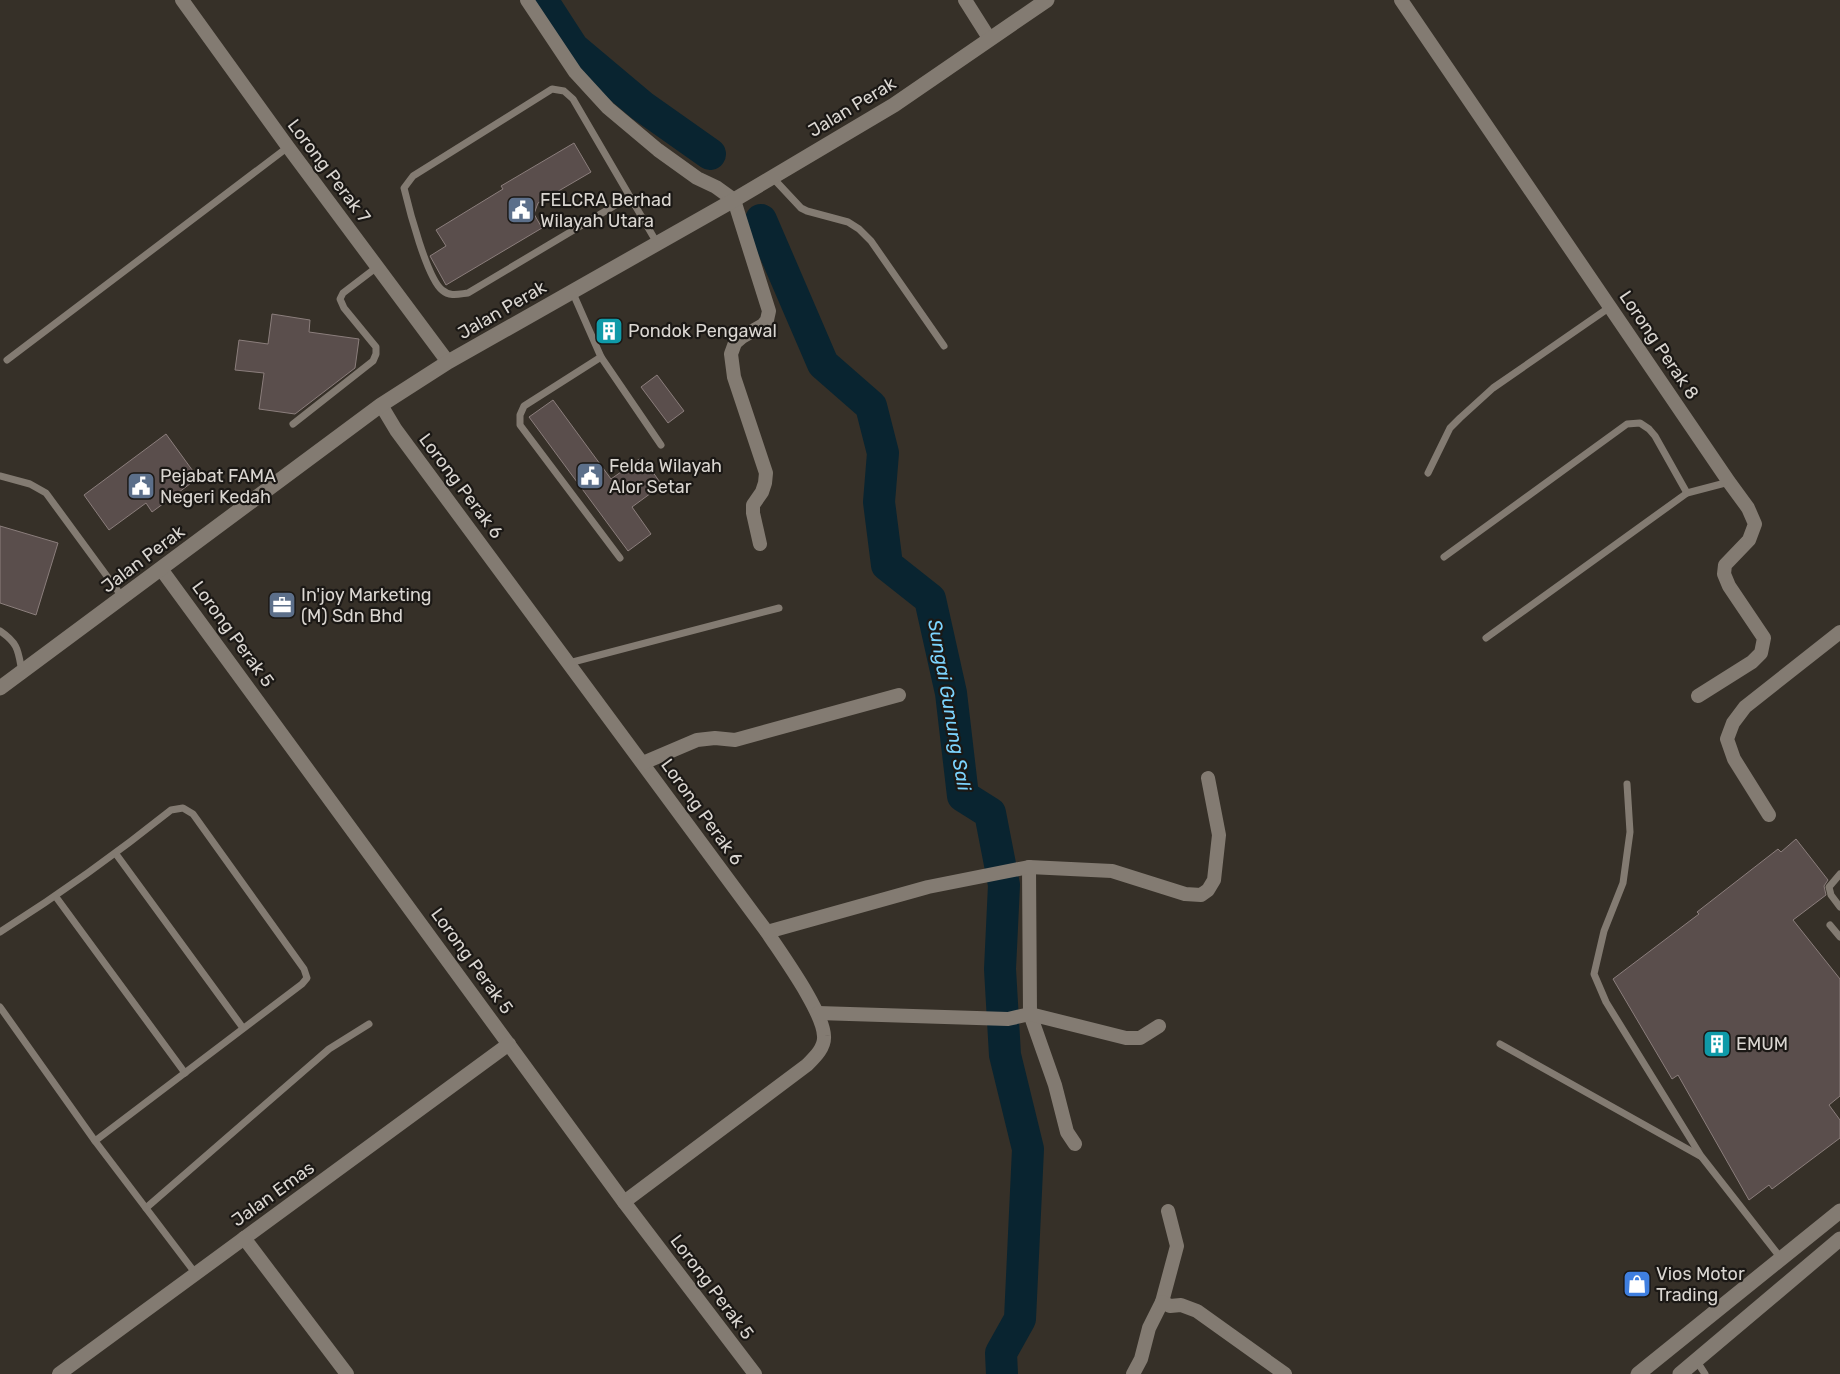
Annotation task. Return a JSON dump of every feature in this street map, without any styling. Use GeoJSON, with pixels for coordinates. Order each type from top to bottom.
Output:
{"type":"FeatureCollection","features":[{"type":"Feature","properties":{"kind":"street","name":"Lorong Perak 7"},"geometry":{"type":"LineString","coordinates":[[182,0],[288,147],[448,362]]}},
{"type":"Feature","properties":{"kind":"street"},"geometry":{"type":"LineString","coordinates":[[527,0],[575,72],[608,108],[631,129],[673,161],[734,200],[769,311],[768,320],[735,343],[731,354],[734,377],[766,472],[762,492],[753,505],[760,544]]}},
{"type":"Feature","properties":{"kind":"street"},"geometry":{"type":"LineString","coordinates":[[965,0],[989,38]]}},
{"type":"Feature","properties":{"kind":"street","name":"Jalan Perak"},"geometry":{"type":"LineString","coordinates":[[0,688],[381,405],[448,362],[734,200],[894,105],[1047,0]]}},
{"type":"Feature","properties":{"kind":"street","name":"Lorong Perak 8"},"geometry":{"type":"LineString","coordinates":[[1401,0],[1728,482],[1748,508],[1755,524],[1749,540],[1725,565],[1724,574],[1764,638],[1761,653],[1752,662],[1698,696]]}},
{"type":"Feature","properties":{"kind":"street","name":"Lorong Perak 6"},"geometry":{"type":"LineString","coordinates":[[381,405],[396,430],[767,932],[818,1013],[825,1037],[818,1054],[807,1065],[624,1202]]}},
{"type":"Feature","properties":{"kind":"street","name":"Lorong Perak 5"},"geometry":{"type":"LineString","coordinates":[[161,569],[624,1202],[755,1374]]}},
{"type":"Feature","properties":{"kind":"street"},"geometry":{"type":"LineString","coordinates":[[1769,815],[1734,758],[1727,739],[1733,723],[1745,707],[1840,632]]}},
{"type":"Feature","properties":{"kind":"street"},"geometry":{"type":"LineString","coordinates":[[643,763],[697,740],[715,738],[735,740],[899,695]]}},
{"type":"Feature","properties":{"kind":"street"},"geometry":{"type":"LineString","coordinates":[[767,932],[928,887],[1029,867],[1112,871],[1185,894],[1201,895],[1208,890],[1214,880],[1219,835],[1208,778]]}},
{"type":"Feature","properties":{"kind":"street"},"geometry":{"type":"LineString","coordinates":[[1029,867],[1030,1014],[1055,1085],[1067,1132],[1075,1144]]}},
{"type":"Feature","properties":{"kind":"street"},"geometry":{"type":"LineString","coordinates":[[818,1013],[1008,1019],[1030,1014],[1126,1038],[1140,1038],[1159,1026]]}},
{"type":"Feature","properties":{"kind":"street","name":"Jalan Emas"},"geometry":{"type":"LineString","coordinates":[[59,1374],[509,1044]]}},
{"type":"Feature","properties":{"kind":"street"},"geometry":{"type":"LineString","coordinates":[[1638,1374],[1840,1210]]}},
{"type":"Feature","properties":{"kind":"street"},"geometry":{"type":"LineString","coordinates":[[1133,1374],[1140,1359],[1149,1328],[1162,1302],[1177,1246],[1168,1211]]}},
{"type":"Feature","properties":{"kind":"street"},"geometry":{"type":"LineString","coordinates":[[244,1238],[347,1374]]}},
{"type":"Feature","properties":{"kind":"street"},"geometry":{"type":"LineString","coordinates":[[1680,1374],[1840,1239]]}},
{"type":"Feature","properties":{"kind":"street"},"geometry":{"type":"LineString","coordinates":[[1162,1302],[1170,1306],[1181,1306],[1197,1311],[1286,1374]]}},
{"type":"Feature","properties":{"kind":"lane"},"geometry":{"type":"LineString","coordinates":[[629,197],[468,293],[453,295],[442,290],[431,275],[404,188],[413,176],[552,89],[564,91],[573,99],[657,243]]}},
{"type":"Feature","properties":{"kind":"lane"},"geometry":{"type":"LineString","coordinates":[[7,360],[288,147]]}},
{"type":"Feature","properties":{"kind":"lane"},"geometry":{"type":"LineString","coordinates":[[772,177],[807,212],[848,222],[871,241],[944,346]]}},
{"type":"Feature","properties":{"kind":"lane"},"geometry":{"type":"LineString","coordinates":[[293,424],[373,362],[376,347],[344,308],[340,299],[343,292],[377,267]]}},
{"type":"Feature","properties":{"kind":"lane"},"geometry":{"type":"LineString","coordinates":[[572,291],[601,357],[661,444]]}},
{"type":"Feature","properties":{"kind":"lane"},"geometry":{"type":"LineString","coordinates":[[1428,473],[1450,428],[1460,418],[1493,388],[1610,307]]}},
{"type":"Feature","properties":{"kind":"lane"},"geometry":{"type":"LineString","coordinates":[[601,357],[524,406],[520,415],[520,425],[620,558]]}},
{"type":"Feature","properties":{"kind":"lane"},"geometry":{"type":"LineString","coordinates":[[1444,557],[1627,424],[1640,422],[1649,428],[1687,493]]}},
{"type":"Feature","properties":{"kind":"lane"},"geometry":{"type":"LineString","coordinates":[[0,476],[30,484],[46,493],[123,598]]}},
{"type":"Feature","properties":{"kind":"lane"},"geometry":{"type":"LineString","coordinates":[[1486,638],[1687,493],[1728,482]]}},
{"type":"Feature","properties":{"kind":"lane"},"geometry":{"type":"LineString","coordinates":[[569,663],[779,608]]}},
{"type":"Feature","properties":{"kind":"lane"},"geometry":{"type":"LineString","coordinates":[[0,632],[12,639],[17,648],[22,672]]}},
{"type":"Feature","properties":{"kind":"lane"},"geometry":{"type":"LineString","coordinates":[[1627,784],[1630,832],[1623,883],[1604,931],[1594,974],[1606,1002],[1700,1156],[1780,1257]]}},
{"type":"Feature","properties":{"kind":"lane"},"geometry":{"type":"LineString","coordinates":[[0,932],[116,854],[172,810],[183,808],[192,814],[304,969],[307,978],[302,984],[95,1141]]}},
{"type":"Feature","properties":{"kind":"lane"},"geometry":{"type":"LineString","coordinates":[[116,854],[243,1028]]}},
{"type":"Feature","properties":{"kind":"lane"},"geometry":{"type":"LineString","coordinates":[[1840,874],[1829,887],[1831,895],[1840,907]]}},
{"type":"Feature","properties":{"kind":"lane"},"geometry":{"type":"LineString","coordinates":[[56,896],[185,1072]]}},
{"type":"Feature","properties":{"kind":"lane"},"geometry":{"type":"LineString","coordinates":[[1830,925],[1840,937]]}},
{"type":"Feature","properties":{"kind":"lane"},"geometry":{"type":"LineString","coordinates":[[0,1006],[95,1141],[196,1274]]}},
{"type":"Feature","properties":{"kind":"lane"},"geometry":{"type":"LineString","coordinates":[[146,1208],[329,1048],[369,1024]]}},
{"type":"Feature","properties":{"kind":"lane"},"geometry":{"type":"LineString","coordinates":[[1500,1044],[1700,1156]]}},
{"type":"Feature","properties":{"kind":"lane"},"geometry":{"type":"LineString","coordinates":[[1696,1360],[1705,1374]]}},
{"type":"Feature","properties":{"kind":"building","name":"FELCRA Berhad Wilayah Utara"},"geometry":{"type":"Polygon","coordinates":[[[574,143],[591,172],[538,203],[534,214],[542,228],[446,285],[430,256],[446,246],[436,230],[503,189],[501,186],[574,143]]]}},
{"type":"Feature","properties":{"kind":"building"},"geometry":{"type":"Polygon","coordinates":[[[272,314],[310,320],[309,332],[359,339],[355,368],[295,414],[259,409],[264,373],[235,370],[239,340],[268,344],[272,314]]]}},
{"type":"Feature","properties":{"kind":"building","name":"Pondok Pengawal"},"geometry":{"type":"Polygon","coordinates":[[[611,320],[619,334],[607,342],[599,328],[611,320]]]}},
{"type":"Feature","properties":{"kind":"building"},"geometry":{"type":"Polygon","coordinates":[[[657,375],[684,411],[668,423],[641,387],[657,375]]]}},
{"type":"Feature","properties":{"kind":"building","name":"Felda Wilayah Alor Setar"},"geometry":{"type":"Polygon","coordinates":[[[553,400],[611,479],[642,457],[662,485],[632,507],[651,534],[628,551],[529,417],[553,400]]]}},
{"type":"Feature","properties":{"kind":"building","name":"Pejabat FAMA Negeri Kedah"},"geometry":{"type":"Polygon","coordinates":[[[166,434],[198,478],[152,512],[146,503],[109,530],[84,495],[166,434]]]}},
{"type":"Feature","properties":{"kind":"building"},"geometry":{"type":"Polygon","coordinates":[[[0,526],[58,543],[36,615],[0,603],[0,526]]]}},
{"type":"Feature","properties":{"kind":"building","name":"EMUM"},"geometry":{"type":"Polygon","coordinates":[[[1796,839],[1828,880],[1824,886],[1826,895],[1793,920],[1840,979],[1840,1096],[1829,1105],[1840,1120],[1840,1138],[1772,1189],[1769,1185],[1749,1200],[1678,1075],[1672,1079],[1613,979],[1699,914],[1697,912],[1778,849],[1781,852],[1796,839]]]}},
{"type":"Feature","properties":{"kind":"waterway","name":"Sungai Gunung Sali"},"geometry":{"type":"LineString","coordinates":[[542,0],[573,48],[642,106],[710,154]]}},
{"type":"Feature","properties":{"kind":"waterway","name":"Sungai Gunung Sali"},"geometry":{"type":"LineString","coordinates":[[761,220],[823,364],[871,406],[883,453],[879,502],[887,565],[930,599],[951,693],[963,796],[990,813],[1004,885],[1000,969],[1005,1055],[1028,1149],[1020,1319],[1001,1353],[1002,1374]]}},
{"type":"Feature","properties":{"kind":"place","name":"FELCRA Berhad Wilayah Utara"},"geometry":{"type":"Point","coordinates":[521,210]}},
{"type":"Feature","properties":{"kind":"place","name":"Pondok Pengawal"},"geometry":{"type":"Point","coordinates":[609,331]}},
{"type":"Feature","properties":{"kind":"place","name":"Felda Wilayah Alor Setar"},"geometry":{"type":"Point","coordinates":[590,476]}},
{"type":"Feature","properties":{"kind":"place","name":"Pejabat FAMA Negeri Kedah"},"geometry":{"type":"Point","coordinates":[141,486]}},
{"type":"Feature","properties":{"kind":"place","name":"In'joy Marketing (M) Sdn Bhd"},"geometry":{"type":"Point","coordinates":[282,605]}},
{"type":"Feature","properties":{"kind":"place","name":"EMUM"},"geometry":{"type":"Point","coordinates":[1717,1044]}},
{"type":"Feature","properties":{"kind":"place","name":"Vios Motor Trading"},"geometry":{"type":"Point","coordinates":[1637,1284]}}]}
